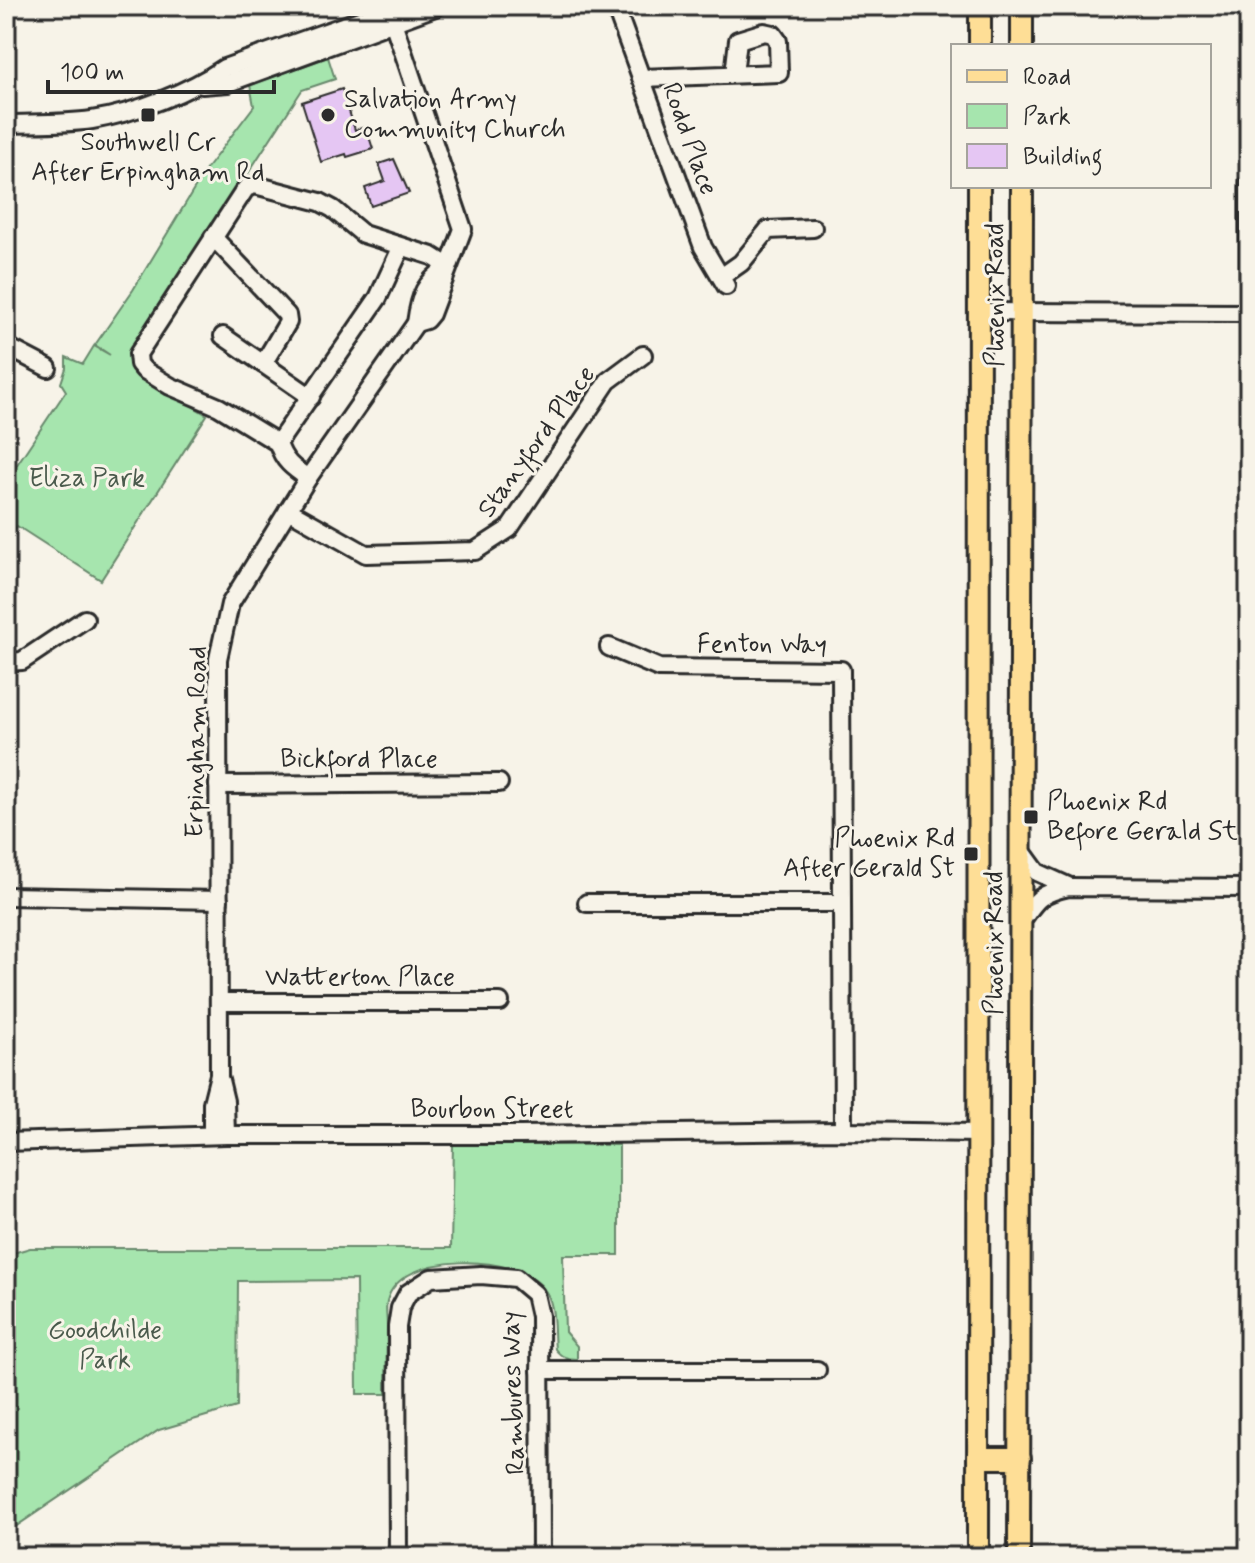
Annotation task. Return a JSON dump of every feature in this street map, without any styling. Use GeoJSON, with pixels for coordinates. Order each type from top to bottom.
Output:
{"type":"FeatureCollection","features":[{"type":"Feature","properties":{"kind":"main road"},"geometry":{"type":"LineString","coordinates":[[980,6],[980,44]]}},
{"type":"Feature","properties":{"kind":"main road"},"geometry":{"type":"LineString","coordinates":[[1022,6],[1022,44]]}},
{"type":"Feature","properties":{"kind":"main road","name":"Phoenix Road"},"geometry":{"type":"LineString","coordinates":[[978,1557],[979,188]]}},
{"type":"Feature","properties":{"kind":"main road","name":"Phoenix Road"},"geometry":{"type":"LineString","coordinates":[[1019,1557],[1022,188]]}},
{"type":"Feature","properties":{"kind":"main road"},"geometry":{"type":"LineString","coordinates":[[978,1458],[1020,1458]]}},
{"type":"Feature","properties":{"kind":"street"},"geometry":{"type":"LineString","coordinates":[[6,124],[62,123],[104,118],[199,85],[228,83],[394,13],[438,6]]}},
{"type":"Feature","properties":{"kind":"street","name":"Rodd Place"},"geometry":{"type":"LineString","coordinates":[[615,6],[703,247],[723,282],[768,230],[813,228]]}},
{"type":"Feature","properties":{"kind":"street","name":"Erpingham Road"},"geometry":{"type":"LineString","coordinates":[[219,1135],[225,1101],[219,1075],[218,659],[230,604],[308,478],[416,323],[420,297],[431,279],[448,266],[463,229],[394,13]]}},
{"type":"Feature","properties":{"kind":"street"},"geometry":{"type":"LineString","coordinates":[[641,78],[734,74]]}},
{"type":"Feature","properties":{"kind":"street"},"geometry":{"type":"LineString","coordinates":[[1249,183],[1249,298]]}},
{"type":"Feature","properties":{"kind":"street"},"geometry":{"type":"LineString","coordinates":[[308,478],[290,466],[281,455],[278,443],[219,407],[170,386],[139,364],[138,354],[213,237],[246,188],[255,185],[320,202],[363,234],[432,256],[448,266]]}},
{"type":"Feature","properties":{"kind":"street"},"geometry":{"type":"LineString","coordinates":[[213,237],[287,315],[288,322],[263,364]]}},
{"type":"Feature","properties":{"kind":"street"},"geometry":{"type":"LineString","coordinates":[[278,443],[378,298],[401,248]]}},
{"type":"Feature","properties":{"kind":"street"},"geometry":{"type":"LineString","coordinates":[[979,312],[1249,313]]}},
{"type":"Feature","properties":{"kind":"street"},"geometry":{"type":"LineString","coordinates":[[223,336],[311,397]]}},
{"type":"Feature","properties":{"kind":"street"},"geometry":{"type":"LineString","coordinates":[[6,346],[48,368]]}},
{"type":"Feature","properties":{"kind":"street","name":"Stanyford Place"},"geometry":{"type":"LineString","coordinates":[[288,510],[366,554],[475,551],[509,529],[608,381],[643,355]]}},
{"type":"Feature","properties":{"kind":"street"},"geometry":{"type":"LineString","coordinates":[[6,662],[22,661],[85,619]]}},
{"type":"Feature","properties":{"kind":"street","name":"Fenton Way"},"geometry":{"type":"LineString","coordinates":[[609,647],[659,668],[841,670],[843,1131]]}},
{"type":"Feature","properties":{"kind":"street","name":"Bickford Place"},"geometry":{"type":"LineString","coordinates":[[218,785],[499,783]]}},
{"type":"Feature","properties":{"kind":"street"},"geometry":{"type":"LineString","coordinates":[[1021,850],[1037,872],[1069,887]]}},
{"type":"Feature","properties":{"kind":"street"},"geometry":{"type":"LineString","coordinates":[[1021,922],[1037,898],[1069,887],[1246,891]]}},
{"type":"Feature","properties":{"kind":"street"},"geometry":{"type":"LineString","coordinates":[[6,896],[219,900]]}},
{"type":"Feature","properties":{"kind":"street"},"geometry":{"type":"LineString","coordinates":[[587,903],[841,903]]}},
{"type":"Feature","properties":{"kind":"street","name":"Watterton Place"},"geometry":{"type":"LineString","coordinates":[[219,1002],[500,1002]]}},
{"type":"Feature","properties":{"kind":"street","name":"Bourbon Street"},"geometry":{"type":"LineString","coordinates":[[6,1142],[219,1135],[979,1133]]}},
{"type":"Feature","properties":{"kind":"street","name":"Rambures Way"},"geometry":{"type":"LineString","coordinates":[[398,1557],[397,1327],[400,1308],[408,1293],[431,1278],[481,1275],[516,1278],[535,1294],[540,1316],[541,1557]]}},
{"type":"Feature","properties":{"kind":"street"},"geometry":{"type":"LineString","coordinates":[[540,1370],[817,1370]]}},
{"type":"Feature","properties":{"kind":"green space","name":"Eliza Park"},"geometry":{"type":"Polygon","coordinates":[[[328,57],[335,79],[302,90],[136,346],[169,392],[207,415],[101,580],[17,526],[6,542],[6,481],[66,391],[61,383],[66,357],[83,364],[94,346],[110,355],[95,345],[133,290],[207,168],[254,106],[250,85],[328,57]]]}},
{"type":"Feature","properties":{"kind":"green space","name":"Goodchilde Park"},"geometry":{"type":"Polygon","coordinates":[[[453,1144],[619,1145],[619,1255],[563,1255],[565,1332],[577,1346],[577,1359],[564,1357],[555,1349],[548,1295],[530,1277],[486,1264],[460,1262],[435,1265],[413,1273],[396,1284],[387,1301],[386,1394],[357,1394],[356,1280],[238,1281],[237,1407],[159,1430],[6,1533],[6,1255],[30,1248],[451,1248],[453,1144]]]}},
{"type":"Feature","properties":{"kind":"building","name":"Salvation Army Community Church"},"geometry":{"type":"Polygon","coordinates":[[[342,89],[355,130],[366,127],[373,149],[321,162],[302,102],[342,89]]]}},
{"type":"Feature","properties":{"kind":"building"},"geometry":{"type":"Polygon","coordinates":[[[394,159],[409,193],[371,206],[365,188],[385,181],[379,164],[394,159]]]}},
{"type":"Feature","properties":{"kind":"place","name":"Southwell Cr After Erpingham Rd"},"geometry":{"type":"Point","coordinates":[148,115]}},
{"type":"Feature","properties":{"kind":"place","name":"Salvation Army Community Church"},"geometry":{"type":"Point","coordinates":[328,115]}},
{"type":"Feature","properties":{"kind":"place","name":"Phoenix Rd Before Gerald St"},"geometry":{"type":"Point","coordinates":[1031,817]}},
{"type":"Feature","properties":{"kind":"place","name":"Phoenix Rd After Gerald St"},"geometry":{"type":"Point","coordinates":[971,854]}}]}
